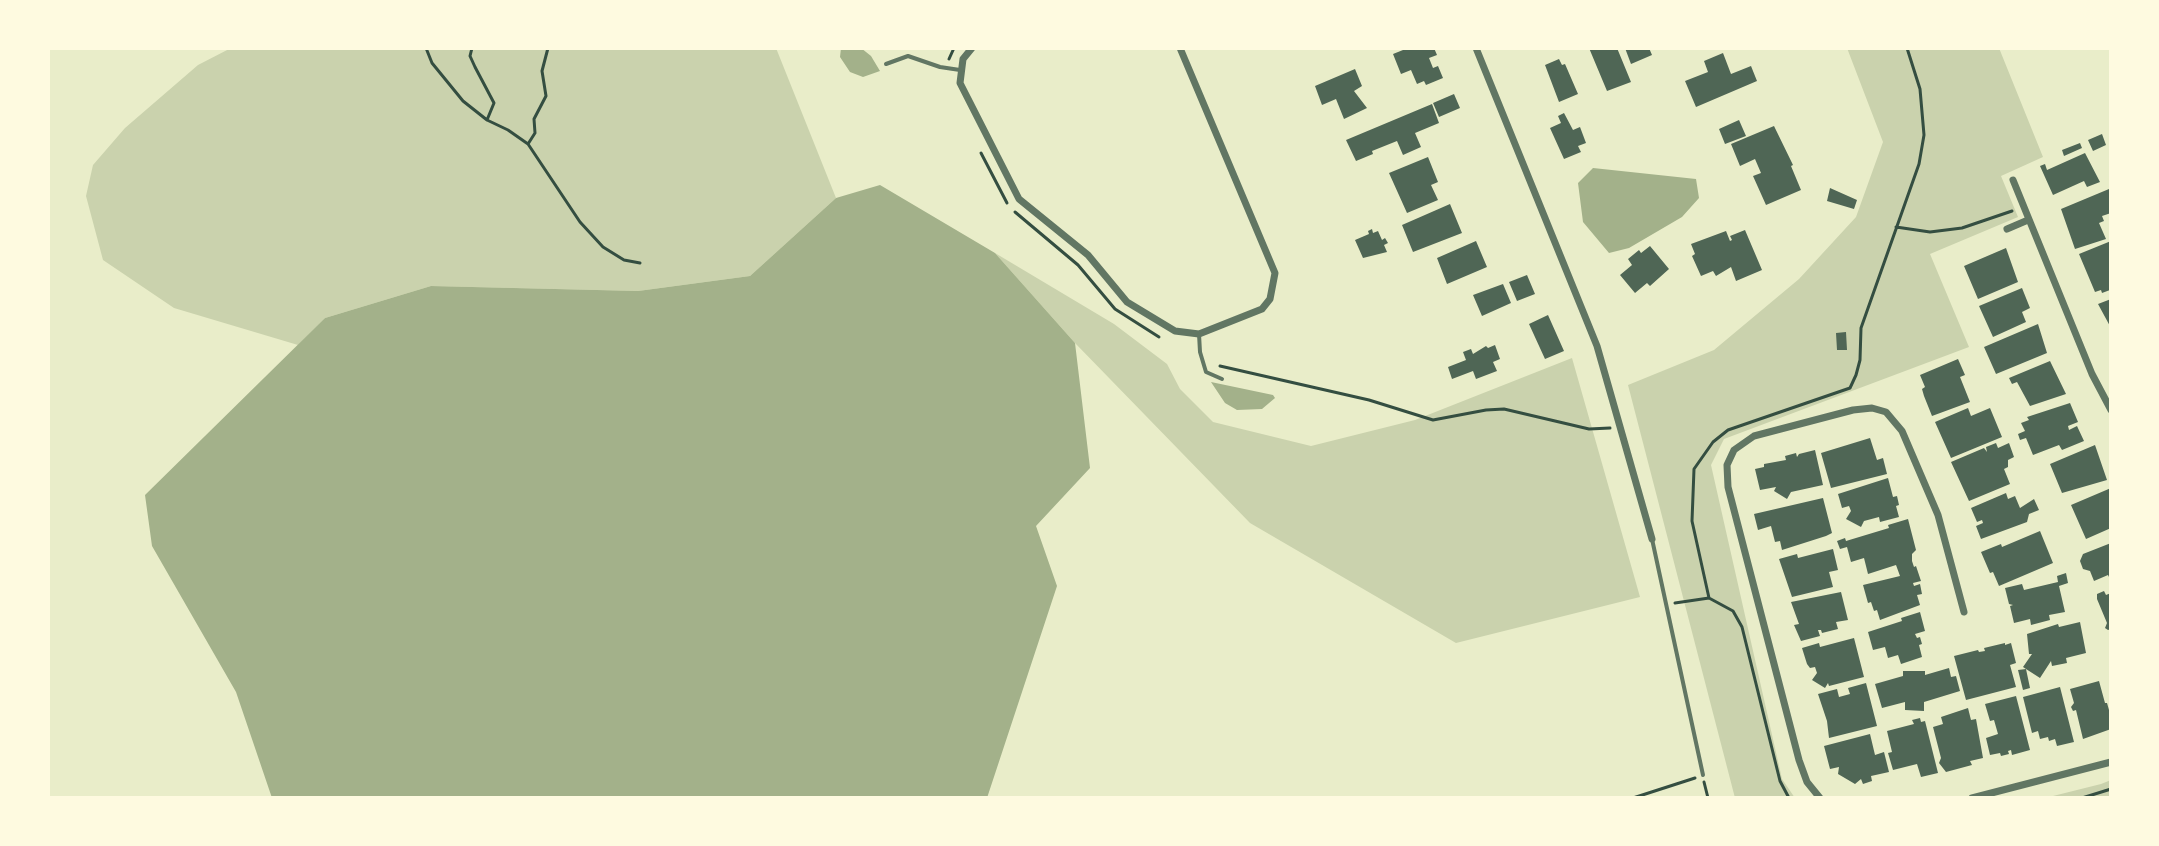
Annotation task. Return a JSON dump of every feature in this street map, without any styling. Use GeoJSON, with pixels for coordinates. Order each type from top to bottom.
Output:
{"type":"FeatureCollection","features":[{"type":"Feature","properties":{"kind":"street"},"geometry":{"type":"LineString","coordinates":[[972,48],[963,59],[960,83],[1019,199],[1088,255],[1127,302],[1175,331],[1199,334],[1262,309],[1270,299],[1275,273],[1180,48]]}},
{"type":"Feature","properties":{"kind":"street"},"geometry":{"type":"LineString","coordinates":[[1476,48],[1597,346],[1652,539]]}},
{"type":"Feature","properties":{"kind":"street"},"geometry":{"type":"LineString","coordinates":[[2013,180],[2092,374],[2111,410]]}},
{"type":"Feature","properties":{"kind":"street"},"geometry":{"type":"LineString","coordinates":[[2007,229],[2028,220]]}},
{"type":"Feature","properties":{"kind":"street"},"geometry":{"type":"LineString","coordinates":[[1820,798],[1807,782],[1799,760],[1728,487],[1727,465],[1734,450],[1754,436],[1853,410],[1872,408],[1886,412],[1902,431],[1938,515],[1964,612]]}},
{"type":"Feature","properties":{"kind":"street"},"geometry":{"type":"LineString","coordinates":[[1972,798],[2111,762]]}},
{"type":"Feature","properties":{"kind":"lane"},"geometry":{"type":"LineString","coordinates":[[886,64],[908,56],[960,70]]}},
{"type":"Feature","properties":{"kind":"lane"},"geometry":{"type":"LineString","coordinates":[[1199,334],[1206,372],[1222,379]]}},
{"type":"Feature","properties":{"kind":"lane"},"geometry":{"type":"LineString","coordinates":[[1652,539],[1703,775]]}},
{"type":"Feature","properties":{"kind":"path"},"geometry":{"type":"LineString","coordinates":[[426,48],[432,63],[463,101],[487,120],[528,144],[580,222],[603,247],[624,260],[640,263]]}},
{"type":"Feature","properties":{"kind":"path"},"geometry":{"type":"LineString","coordinates":[[472,48],[470,56],[494,103],[487,120]]}},
{"type":"Feature","properties":{"kind":"path"},"geometry":{"type":"LineString","coordinates":[[528,144],[535,133],[534,119],[546,96],[542,71],[548,48]]}},
{"type":"Feature","properties":{"kind":"path"},"geometry":{"type":"LineString","coordinates":[[1709,598],[1692,521],[1694,469],[1713,442],[1728,430],[1850,388],[1860,360],[1861,328],[1919,164],[1924,135],[1920,89],[1907,48]]}},
{"type":"Feature","properties":{"kind":"path"},"geometry":{"type":"LineString","coordinates":[[1896,227],[1930,232],[1962,228],[2023,208]]}},
{"type":"Feature","properties":{"kind":"path"},"geometry":{"type":"LineString","coordinates":[[1668,604],[1709,598],[1733,611],[1742,627],[1780,781],[1789,798]]}},
{"type":"Feature","properties":{"kind":"path"},"geometry":{"type":"LineString","coordinates":[[1633,798],[1703,775],[1708,798]]}},
{"type":"Feature","properties":{"kind":"path"},"geometry":{"type":"LineString","coordinates":[[2082,798],[2111,789]]}},
{"type":"Feature","properties":{"kind":"shaded area"},"geometry":{"type":"Polygon","coordinates":[[[231,48],[776,48],[836,198],[750,276],[638,291],[431,286],[325,318],[298,345],[174,308],[103,260],[86,196],[93,165],[125,128],[198,65],[231,48]]]}},
{"type":"Feature","properties":{"kind":"shaded area"},"geometry":{"type":"Polygon","coordinates":[[[841,48],[861,48],[871,56],[880,71],[863,77],[850,72],[840,57],[841,48]]]}},
{"type":"Feature","properties":{"kind":"shaded area"},"geometry":{"type":"Polygon","coordinates":[[[1847,48],[1999,48],[2043,157],[2001,176],[2018,217],[1930,254],[1969,347],[1724,439],[1711,465],[1782,779],[1795,798],[1735,798],[1628,385],[1714,350],[1799,279],[1856,217],[1883,142],[1847,48]]]}},
{"type":"Feature","properties":{"kind":"shaded area"},"geometry":{"type":"Polygon","coordinates":[[[1593,168],[1696,179],[1699,198],[1682,217],[1629,248],[1609,253],[1583,222],[1578,183],[1593,168]]]}},
{"type":"Feature","properties":{"kind":"shaded area"},"geometry":{"type":"Polygon","coordinates":[[[880,185],[995,253],[1075,343],[1090,468],[1036,526],[1057,586],[987,798],[272,798],[236,692],[152,546],[145,495],[325,318],[431,286],[638,291],[750,276],[836,198],[880,185]]]}},
{"type":"Feature","properties":{"kind":"shaded area"},"geometry":{"type":"Polygon","coordinates":[[[995,253],[1114,324],[1167,364],[1180,389],[1213,422],[1311,446],[1415,420],[1572,358],[1640,597],[1456,643],[1250,523],[1075,343],[995,253]]]}},
{"type":"Feature","properties":{"kind":"shaded area"},"geometry":{"type":"Polygon","coordinates":[[[1211,382],[1273,395],[1275,398],[1262,409],[1237,410],[1225,403],[1211,382]]]}},
{"type":"Feature","properties":{"kind":"shaded area"},"geometry":{"type":"Polygon","coordinates":[[[2111,780],[2110,798],[2045,798],[2101,784],[2111,780]]]}},
{"type":"Feature","properties":{"kind":"building"},"geometry":{"type":"Polygon","coordinates":[[[1408,48],[1434,48],[1437,55],[1429,58],[1433,68],[1438,66],[1443,78],[1426,85],[1424,81],[1417,84],[1411,70],[1401,74],[1393,54],[1408,48]]]}},
{"type":"Feature","properties":{"kind":"building"},"geometry":{"type":"Polygon","coordinates":[[[1589,48],[1617,48],[1631,82],[1607,91],[1589,48]]]}},
{"type":"Feature","properties":{"kind":"building"},"geometry":{"type":"Polygon","coordinates":[[[1625,48],[1649,48],[1652,55],[1631,64],[1625,48]]]}},
{"type":"Feature","properties":{"kind":"building"},"geometry":{"type":"Polygon","coordinates":[[[1723,53],[1731,74],[1751,66],[1757,81],[1696,107],[1685,81],[1708,72],[1704,61],[1723,53]]]}},
{"type":"Feature","properties":{"kind":"building"},"geometry":{"type":"Polygon","coordinates":[[[1559,59],[1562,65],[1565,64],[1578,94],[1559,102],[1545,65],[1559,59]]]}},
{"type":"Feature","properties":{"kind":"building"},"geometry":{"type":"Polygon","coordinates":[[[1355,69],[1362,86],[1354,91],[1367,108],[1344,119],[1336,99],[1322,105],[1315,86],[1355,69]]]}},
{"type":"Feature","properties":{"kind":"building"},"geometry":{"type":"Polygon","coordinates":[[[1454,94],[1460,108],[1439,117],[1433,103],[1454,94]]]}},
{"type":"Feature","properties":{"kind":"building"},"geometry":{"type":"Polygon","coordinates":[[[1432,104],[1439,123],[1415,133],[1421,147],[1403,155],[1397,141],[1356,161],[1346,140],[1432,104]]]}},
{"type":"Feature","properties":{"kind":"building"},"geometry":{"type":"Polygon","coordinates":[[[1564,113],[1573,130],[1580,127],[1586,143],[1578,146],[1581,152],[1564,159],[1550,128],[1561,123],[1558,116],[1564,113]]]}},
{"type":"Feature","properties":{"kind":"building"},"geometry":{"type":"Polygon","coordinates":[[[1739,120],[1746,136],[1725,144],[1719,129],[1739,120]]]}},
{"type":"Feature","properties":{"kind":"building"},"geometry":{"type":"Polygon","coordinates":[[[1774,126],[1801,190],[1766,205],[1753,176],[1761,173],[1755,159],[1740,166],[1731,144],[1774,126]]]}},
{"type":"Feature","properties":{"kind":"building"},"geometry":{"type":"Polygon","coordinates":[[[2102,134],[2106,145],[2093,151],[2088,140],[2102,134]]]}},
{"type":"Feature","properties":{"kind":"building"},"geometry":{"type":"Polygon","coordinates":[[[2080,143],[2082,148],[2064,156],[2062,150],[2080,143]]]}},
{"type":"Feature","properties":{"kind":"building"},"geometry":{"type":"Polygon","coordinates":[[[2085,153],[2100,182],[2087,187],[2084,181],[2053,195],[2040,166],[2045,164],[2047,170],[2085,153]]]}},
{"type":"Feature","properties":{"kind":"building"},"geometry":{"type":"Polygon","coordinates":[[[1428,157],[1438,182],[1431,185],[1438,200],[1407,213],[1389,173],[1428,157]]]}},
{"type":"Feature","properties":{"kind":"building"},"geometry":{"type":"Polygon","coordinates":[[[1830,188],[1857,200],[1854,209],[1827,201],[1830,188]]]}},
{"type":"Feature","properties":{"kind":"building"},"geometry":{"type":"Polygon","coordinates":[[[2109,189],[2111,213],[2102,216],[2104,221],[2099,223],[2106,239],[2075,249],[2061,209],[2109,189]]]}},
{"type":"Feature","properties":{"kind":"building"},"geometry":{"type":"Polygon","coordinates":[[[1450,204],[1462,233],[1413,252],[1402,225],[1450,204]]]}},
{"type":"Feature","properties":{"kind":"building"},"geometry":{"type":"Polygon","coordinates":[[[1372,229],[1373,233],[1378,231],[1382,240],[1385,238],[1387,252],[1363,258],[1355,240],[1369,234],[1368,231],[1372,229]]]}},
{"type":"Feature","properties":{"kind":"building"},"geometry":{"type":"Polygon","coordinates":[[[1745,230],[1762,270],[1736,281],[1731,267],[1716,276],[1713,271],[1701,276],[1692,256],[1695,254],[1691,244],[1726,231],[1730,241],[1730,236],[1745,230]]]}},
{"type":"Feature","properties":{"kind":"building"},"geometry":{"type":"Polygon","coordinates":[[[1476,241],[1487,267],[1447,284],[1437,258],[1476,241]]]}},
{"type":"Feature","properties":{"kind":"building"},"geometry":{"type":"Polygon","coordinates":[[[2111,241],[2110,290],[2095,292],[2079,254],[2111,241]]]}},
{"type":"Feature","properties":{"kind":"building"},"geometry":{"type":"Polygon","coordinates":[[[1650,246],[1669,269],[1650,286],[1647,283],[1635,293],[1620,275],[1632,265],[1628,259],[1650,246]]]}},
{"type":"Feature","properties":{"kind":"building"},"geometry":{"type":"Polygon","coordinates":[[[2006,248],[2018,282],[1978,299],[1964,266],[2006,248]]]}},
{"type":"Feature","properties":{"kind":"building"},"geometry":{"type":"Polygon","coordinates":[[[1527,275],[1535,294],[1517,301],[1509,282],[1527,275]]]}},
{"type":"Feature","properties":{"kind":"building"},"geometry":{"type":"Polygon","coordinates":[[[1503,284],[1511,303],[1482,316],[1473,295],[1503,284]]]}},
{"type":"Feature","properties":{"kind":"building"},"geometry":{"type":"Polygon","coordinates":[[[2022,288],[2030,308],[2022,312],[2026,322],[1993,337],[1979,306],[2022,288]]]}},
{"type":"Feature","properties":{"kind":"building"},"geometry":{"type":"Polygon","coordinates":[[[2111,299],[2111,328],[2098,304],[2111,299]]]}},
{"type":"Feature","properties":{"kind":"building"},"geometry":{"type":"Polygon","coordinates":[[[1548,315],[1564,351],[1545,359],[1529,324],[1548,315]]]}},
{"type":"Feature","properties":{"kind":"building"},"geometry":{"type":"Polygon","coordinates":[[[2038,324],[2047,353],[1996,374],[1984,347],[2038,324]]]}},
{"type":"Feature","properties":{"kind":"building"},"geometry":{"type":"Polygon","coordinates":[[[1846,332],[1847,350],[1837,350],[1836,333],[1846,332]]]}},
{"type":"Feature","properties":{"kind":"building"},"geometry":{"type":"Polygon","coordinates":[[[1495,345],[1500,359],[1493,362],[1497,371],[1476,379],[1473,371],[1452,379],[1448,367],[1466,360],[1463,352],[1471,349],[1473,354],[1486,346],[1495,345]]]}},
{"type":"Feature","properties":{"kind":"building"},"geometry":{"type":"Polygon","coordinates":[[[1958,359],[1965,375],[1960,377],[1970,402],[1932,416],[1920,375],[1958,359]]]}},
{"type":"Feature","properties":{"kind":"building"},"geometry":{"type":"Polygon","coordinates":[[[2050,361],[2066,394],[2030,406],[2017,382],[2012,384],[2009,378],[2050,361]]]}},
{"type":"Feature","properties":{"kind":"building"},"geometry":{"type":"Polygon","coordinates":[[[2070,403],[2078,422],[2068,426],[2069,430],[2077,426],[2084,441],[2062,450],[2059,445],[2033,455],[2026,438],[2020,440],[2018,434],[2025,431],[2021,423],[2029,420],[2027,417],[2070,403]]]}},
{"type":"Feature","properties":{"kind":"building"},"geometry":{"type":"Polygon","coordinates":[[[1968,408],[1971,416],[1990,408],[2002,437],[1951,458],[1935,422],[1968,408]]]}},
{"type":"Feature","properties":{"kind":"building"},"geometry":{"type":"Polygon","coordinates":[[[1870,438],[1877,460],[1883,458],[1887,474],[1831,488],[1821,453],[1870,438]]]}},
{"type":"Feature","properties":{"kind":"building"},"geometry":{"type":"Polygon","coordinates":[[[1996,443],[1998,448],[2009,443],[2014,457],[2008,460],[2008,467],[2004,469],[2010,484],[1969,501],[1951,462],[1984,448],[1987,452],[1986,447],[1996,443]]]}},
{"type":"Feature","properties":{"kind":"building"},"geometry":{"type":"Polygon","coordinates":[[[2095,445],[2107,480],[2062,493],[2050,464],[2095,445]]]}},
{"type":"Feature","properties":{"kind":"building"},"geometry":{"type":"Polygon","coordinates":[[[1815,450],[1823,485],[1791,492],[1787,499],[1774,491],[1776,487],[1760,490],[1755,469],[1786,460],[1785,456],[1796,453],[1797,457],[1815,450]]]}},
{"type":"Feature","properties":{"kind":"building"},"geometry":{"type":"Polygon","coordinates":[[[1888,478],[1893,497],[1897,496],[1899,517],[1880,522],[1879,517],[1864,521],[1861,527],[1846,519],[1851,511],[1849,506],[1842,508],[1838,494],[1888,478]]]}},
{"type":"Feature","properties":{"kind":"building"},"geometry":{"type":"Polygon","coordinates":[[[2111,488],[2111,528],[2086,539],[2071,505],[2111,488]]]}},
{"type":"Feature","properties":{"kind":"building"},"geometry":{"type":"Polygon","coordinates":[[[2006,493],[2008,499],[2015,496],[2020,508],[2034,499],[2039,510],[2029,514],[2027,522],[1981,539],[1976,526],[1983,523],[1982,520],[1977,522],[1971,508],[2006,493]]]}},
{"type":"Feature","properties":{"kind":"building"},"geometry":{"type":"Polygon","coordinates":[[[1823,498],[1832,533],[1826,536],[1782,550],[1780,541],[1775,542],[1771,526],[1758,530],[1754,514],[1823,498]]]}},
{"type":"Feature","properties":{"kind":"building"},"geometry":{"type":"Polygon","coordinates":[[[1908,519],[1916,550],[1912,561],[1921,581],[1913,583],[1914,586],[1920,584],[1922,594],[1917,595],[1920,605],[1880,620],[1877,610],[1874,611],[1871,602],[1868,603],[1863,585],[1900,576],[1896,565],[1868,574],[1864,558],[1851,562],[1847,547],[1840,549],[1837,541],[1889,528],[1888,525],[1908,519]]]}},
{"type":"Feature","properties":{"kind":"building"},"geometry":{"type":"Polygon","coordinates":[[[2040,531],[2053,563],[1999,586],[1981,552],[2040,531]]]}},
{"type":"Feature","properties":{"kind":"building"},"geometry":{"type":"Polygon","coordinates":[[[2111,543],[2111,581],[2108,575],[2094,581],[2090,571],[2083,569],[2080,561],[2083,554],[2111,543]]]}},
{"type":"Feature","properties":{"kind":"building"},"geometry":{"type":"Polygon","coordinates":[[[1833,549],[1838,570],[1829,572],[1833,587],[1792,597],[1779,559],[1797,554],[1798,558],[1833,549]]]}},
{"type":"Feature","properties":{"kind":"building"},"geometry":{"type":"Polygon","coordinates":[[[2066,573],[2068,583],[2059,586],[2065,612],[2049,615],[2050,620],[2031,625],[2030,619],[2014,623],[2010,606],[2013,605],[2009,604],[2005,588],[2022,584],[2024,590],[2058,582],[2057,576],[2066,573]]]}},
{"type":"Feature","properties":{"kind":"building"},"geometry":{"type":"Polygon","coordinates":[[[2104,591],[2106,595],[2111,593],[2111,629],[2108,630],[2097,599],[2097,594],[2104,591]]]}},
{"type":"Feature","properties":{"kind":"building"},"geometry":{"type":"Polygon","coordinates":[[[1841,592],[1848,620],[1836,622],[1838,629],[1822,633],[1818,630],[1820,636],[1801,641],[1794,625],[1799,624],[1791,602],[1841,592]]]}},
{"type":"Feature","properties":{"kind":"building"},"geometry":{"type":"Polygon","coordinates":[[[1920,612],[1925,631],[1915,634],[1917,638],[1920,637],[1922,657],[1901,664],[1898,655],[1888,658],[1885,647],[1873,650],[1868,632],[1920,612]]]}},
{"type":"Feature","properties":{"kind":"building"},"geometry":{"type":"Polygon","coordinates":[[[2080,622],[2086,653],[2066,658],[2067,663],[2052,666],[2051,661],[2040,678],[2023,667],[2032,654],[2029,654],[2027,634],[2058,624],[2059,627],[2080,622]]]}},
{"type":"Feature","properties":{"kind":"building"},"geometry":{"type":"Polygon","coordinates":[[[1854,638],[1864,677],[1829,686],[1828,683],[1825,688],[1812,680],[1817,673],[1815,667],[1810,668],[1807,664],[1802,648],[1819,643],[1820,647],[1854,638]]]}},
{"type":"Feature","properties":{"kind":"building"},"geometry":{"type":"Polygon","coordinates":[[[2011,643],[2016,663],[2010,665],[2016,687],[1966,700],[1954,656],[1985,651],[1984,648],[2011,643]]]}},
{"type":"Feature","properties":{"kind":"building"},"geometry":{"type":"Polygon","coordinates":[[[1949,668],[1951,677],[1956,676],[1960,691],[1924,702],[1924,711],[1905,710],[1905,702],[1882,708],[1875,684],[1903,676],[1903,671],[1925,671],[1925,675],[1949,668]]]}},
{"type":"Feature","properties":{"kind":"building"},"geometry":{"type":"Polygon","coordinates":[[[2026,669],[2030,688],[2023,690],[2018,670],[2026,669]]]}},
{"type":"Feature","properties":{"kind":"building"},"geometry":{"type":"Polygon","coordinates":[[[2099,681],[2105,703],[2111,709],[2111,729],[2083,739],[2076,710],[2073,711],[2071,707],[2074,703],[2070,689],[2099,681]]]}},
{"type":"Feature","properties":{"kind":"building"},"geometry":{"type":"Polygon","coordinates":[[[1866,683],[1877,726],[1829,738],[1818,694],[1837,689],[1839,697],[1850,694],[1848,688],[1866,683]]]}},
{"type":"Feature","properties":{"kind":"building"},"geometry":{"type":"Polygon","coordinates":[[[2060,687],[2074,742],[2057,746],[2055,739],[2040,739],[2038,731],[2032,733],[2023,697],[2060,687]]]}},
{"type":"Feature","properties":{"kind":"building"},"geometry":{"type":"Polygon","coordinates":[[[2016,696],[2030,750],[2012,755],[2011,750],[2009,754],[2001,756],[2000,753],[1990,755],[1986,738],[1998,734],[1985,704],[2016,696]]]}},
{"type":"Feature","properties":{"kind":"building"},"geometry":{"type":"Polygon","coordinates":[[[1968,708],[1971,720],[1976,719],[1983,758],[1970,761],[1972,765],[1946,772],[1939,763],[1941,758],[1933,727],[1943,724],[1941,717],[1968,708]]]}},
{"type":"Feature","properties":{"kind":"building"},"geometry":{"type":"Polygon","coordinates":[[[1920,718],[1921,722],[1925,721],[1938,773],[1921,777],[1917,764],[1893,770],[1887,731],[1914,724],[1912,720],[1920,718]]]}},
{"type":"Feature","properties":{"kind":"building"},"geometry":{"type":"Polygon","coordinates":[[[1870,734],[1875,755],[1884,752],[1889,772],[1871,776],[1872,781],[1863,784],[1861,779],[1855,784],[1838,774],[1839,767],[1830,769],[1824,746],[1870,734]]]}}]}
